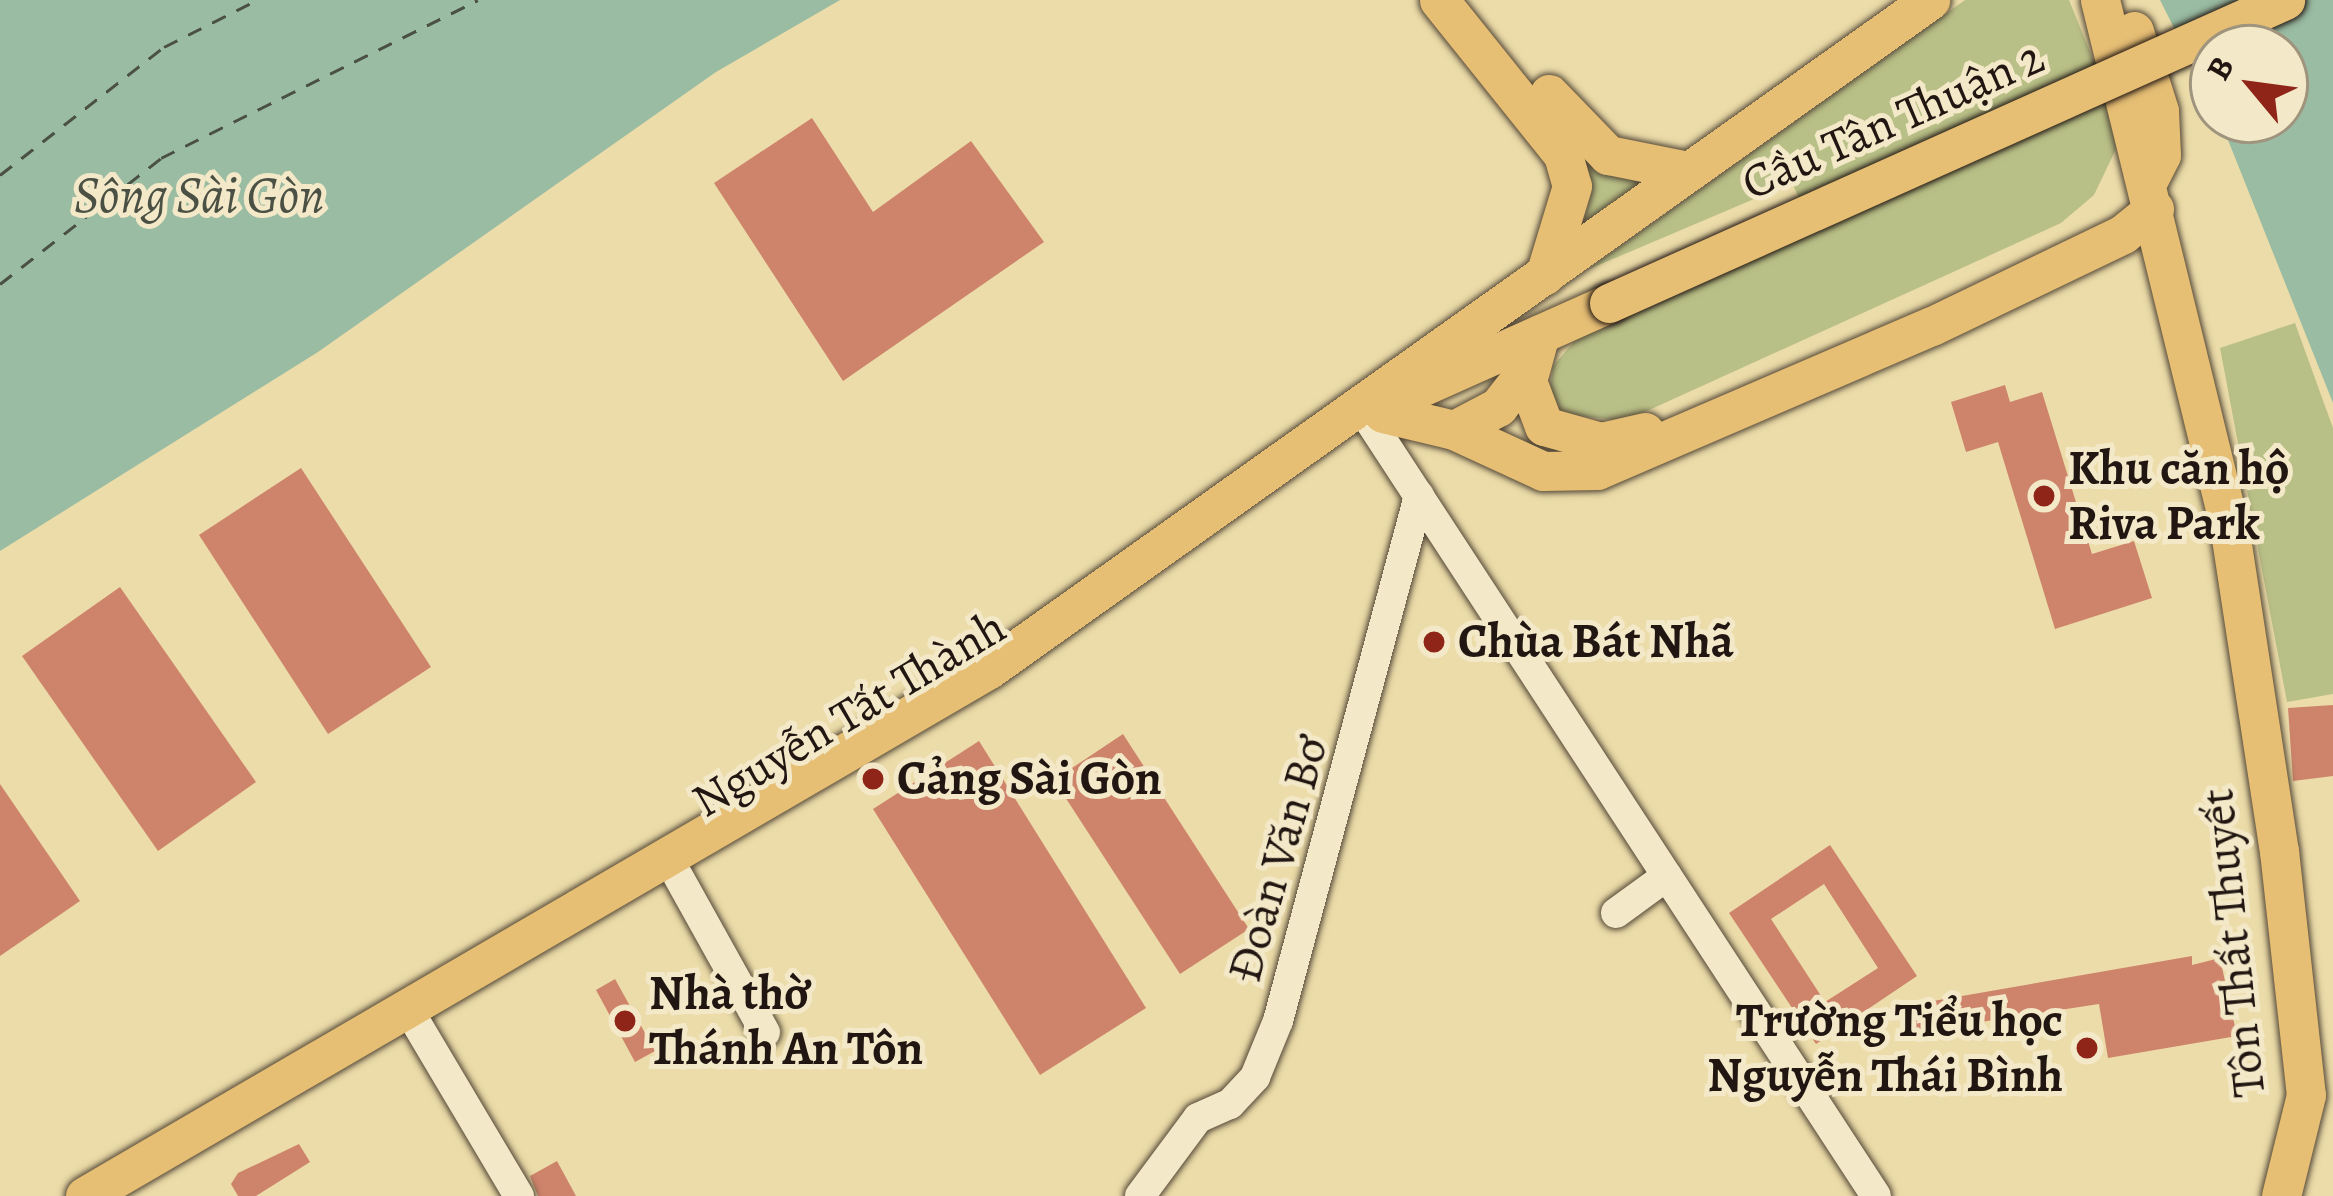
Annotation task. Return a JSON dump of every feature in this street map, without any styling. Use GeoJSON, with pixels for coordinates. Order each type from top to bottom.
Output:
{"type":"FeatureCollection","features":[{"type":"Feature","properties":{"kind":"main road"},"geometry":{"type":"LineString","coordinates":[[1439,0],[1563,155],[1569,205],[1545,276]]}},
{"type":"Feature","properties":{"kind":"main road"},"geometry":{"type":"LineString","coordinates":[[1471,0],[1584,137],[1636,166],[1688,171]]}},
{"type":"Feature","properties":{"kind":"main road","name":"Nguyễn Tất Thành"},"geometry":{"type":"LineString","coordinates":[[85,1196],[989,669],[1930,0]]}},
{"type":"Feature","properties":{"kind":"main road"},"geometry":{"type":"LineString","coordinates":[[2082,0],[2114,61]]}},
{"type":"Feature","properties":{"kind":"main road"},"geometry":{"type":"LineString","coordinates":[[2100,0],[2114,61]]}},
{"type":"Feature","properties":{"kind":"main road"},"geometry":{"type":"LineString","coordinates":[[1377,418],[1454,430],[1543,471],[1598,470],[1932,326],[2145,204],[2161,154],[2158,111],[2121,0]]}},
{"type":"Feature","properties":{"kind":"main road","name":"Cầu Tân Thuận 2"},"geometry":{"type":"LineString","coordinates":[[1606,295],[2242,0]]}},
{"type":"Feature","properties":{"kind":"main road","name":"Cầu Tân Thuận 2"},"geometry":{"type":"LineString","coordinates":[[1606,295],[2284,0]]}},
{"type":"Feature","properties":{"kind":"main road","name":"Tôn Thất Thuyết"},"geometry":{"type":"LineString","coordinates":[[2114,61],[2133,160],[2229,525],[2294,958],[2306,1095],[2281,1196]]}},
{"type":"Feature","properties":{"kind":"main road"},"geometry":{"type":"LineString","coordinates":[[1536,350],[1528,398],[1544,426],[1625,441],[2145,204]]}},
{"type":"Feature","properties":{"kind":"main road","name":"Nguyễn Tất Thành"},"geometry":{"type":"LineString","coordinates":[[1436,352],[1606,295]]}},
{"type":"Feature","properties":{"kind":"main road","name":"Nguyễn Tất Thành"},"geometry":{"type":"LineString","coordinates":[[127,1196],[1031,666],[1427,382],[1536,350],[1606,295]]}},
{"type":"Feature","properties":{"kind":"main road"},"geometry":{"type":"LineString","coordinates":[[1454,430],[1498,407],[1536,350]]}},
{"type":"Feature","properties":{"kind":"street"},"geometry":{"type":"LineString","coordinates":[[1377,418],[1419,496],[1876,1196]]}},
{"type":"Feature","properties":{"kind":"street","name":"Đoàn Văn Bơ"},"geometry":{"type":"LineString","coordinates":[[1140,1196],[1198,1118],[1230,1104],[1256,1077],[1278,1021],[1419,496]]}},
{"type":"Feature","properties":{"kind":"street"},"geometry":{"type":"LineString","coordinates":[[677,876],[765,1032]]}},
{"type":"Feature","properties":{"kind":"street"},"geometry":{"type":"LineString","coordinates":[[1616,913],[1667,876]]}},
{"type":"Feature","properties":{"kind":"street"},"geometry":{"type":"LineString","coordinates":[[418,1027],[519,1196]]}},
{"type":"Feature","properties":{"kind":"shaded area"},"geometry":{"type":"Polygon","coordinates":[[[1965,0],[2069,0],[2106,91],[2117,147],[2094,195],[2061,223],[1625,421],[1562,414],[1550,391],[1553,366],[1579,336],[1810,222],[1792,183],[1587,270],[1965,0]]]}},
{"type":"Feature","properties":{"kind":"shaded area"},"geometry":{"type":"Polygon","coordinates":[[[1583,151],[1652,179],[1582,230],[1590,198],[1583,151]]]}},
{"type":"Feature","properties":{"kind":"shaded area"},"geometry":{"type":"Polygon","coordinates":[[[2295,323],[2333,428],[2333,694],[2287,702],[2220,348],[2295,323]]]}},
{"type":"Feature","properties":{"kind":"water","name":"Sông Sài Gòn"},"geometry":{"type":"Polygon","coordinates":[[[0,0],[840,0],[716,72],[318,352],[0,551],[0,0]]]}},
{"type":"Feature","properties":{"kind":"water"},"geometry":{"type":"Polygon","coordinates":[[[2160,0],[2333,0],[2333,403],[2230,144],[2309,144],[2309,24],[2189,24],[2189,58],[2160,0]]]}},
{"type":"Feature","properties":{"kind":"building"},"geometry":{"type":"Polygon","coordinates":[[[812,118],[873,212],[971,141],[1044,242],[843,381],[714,183],[812,118]]]}},
{"type":"Feature","properties":{"kind":"building","name":"Khu căn hộ Riva Park"},"geometry":{"type":"Polygon","coordinates":[[[2005,385],[2010,402],[2042,392],[2092,554],[2134,541],[2152,598],[2055,629],[1998,442],[1966,452],[1951,402],[2005,385]]]}},
{"type":"Feature","properties":{"kind":"building"},"geometry":{"type":"Polygon","coordinates":[[[301,468],[431,667],[328,734],[199,535],[301,468]]]}},
{"type":"Feature","properties":{"kind":"building"},"geometry":{"type":"Polygon","coordinates":[[[120,587],[256,782],[158,851],[22,656],[120,587]]]}},
{"type":"Feature","properties":{"kind":"building"},"geometry":{"type":"Polygon","coordinates":[[[2333,705],[2333,776],[2293,781],[2288,708],[2333,705]]]}},
{"type":"Feature","properties":{"kind":"building"},"geometry":{"type":"Polygon","coordinates":[[[1123,734],[1249,929],[1180,974],[1054,780],[1123,734]]]}},
{"type":"Feature","properties":{"kind":"building"},"geometry":{"type":"Polygon","coordinates":[[[979,741],[1146,1008],[1040,1075],[873,809],[979,741]]]}},
{"type":"Feature","properties":{"kind":"building"},"geometry":{"type":"Polygon","coordinates":[[[0,784],[80,901],[0,956],[0,784]]]}},
{"type":"Feature","properties":{"kind":"building"},"geometry":{"type":"Polygon","coordinates":[[[1830,845],[1917,976],[1816,1044],[1729,913],[1830,845]],[[1824,884],[1771,919],[1825,1002],[1878,968],[1824,884]]]}},
{"type":"Feature","properties":{"kind":"building"},"geometry":{"type":"Polygon","coordinates":[[[2192,956],[2192,965],[2220,958],[2237,1036],[2108,1058],[2099,1004],[1915,1032],[1910,1005],[2192,956]]]}},
{"type":"Feature","properties":{"kind":"building","name":"Nhà thờ Thánh An Tôn"},"geometry":{"type":"Polygon","coordinates":[[[615,979],[655,1051],[635,1062],[596,990],[615,979]]]}},
{"type":"Feature","properties":{"kind":"building"},"geometry":{"type":"Polygon","coordinates":[[[299,1144],[310,1162],[256,1196],[238,1196],[231,1184],[238,1173],[299,1144]]]}},
{"type":"Feature","properties":{"kind":"building"},"geometry":{"type":"Polygon","coordinates":[[[557,1161],[576,1196],[538,1196],[530,1176],[557,1161]]]}},
{"type":"Feature","properties":{"kind":"ferry route"},"geometry":{"type":"LineString","coordinates":[[0,175],[164,47],[257,0]]}},
{"type":"Feature","properties":{"kind":"ferry route"},"geometry":{"type":"LineString","coordinates":[[0,284],[161,158],[478,0]]}},
{"type":"Feature","properties":{"kind":"place","name":"Khu căn hộ Riva Park"},"geometry":{"type":"Point","coordinates":[2044,496]}},
{"type":"Feature","properties":{"kind":"place","name":"Chùa Bát Nhã"},"geometry":{"type":"Point","coordinates":[1434,642]}},
{"type":"Feature","properties":{"kind":"place","name":"Cảng Sài Gòn"},"geometry":{"type":"Point","coordinates":[873,779]}},
{"type":"Feature","properties":{"kind":"place","name":"Nhà thờ Thánh An Tôn"},"geometry":{"type":"Point","coordinates":[625,1021]}},
{"type":"Feature","properties":{"kind":"place","name":"Trường Tiểu học Nguyễn Thái Bình"},"geometry":{"type":"Point","coordinates":[2087,1048]}}]}
